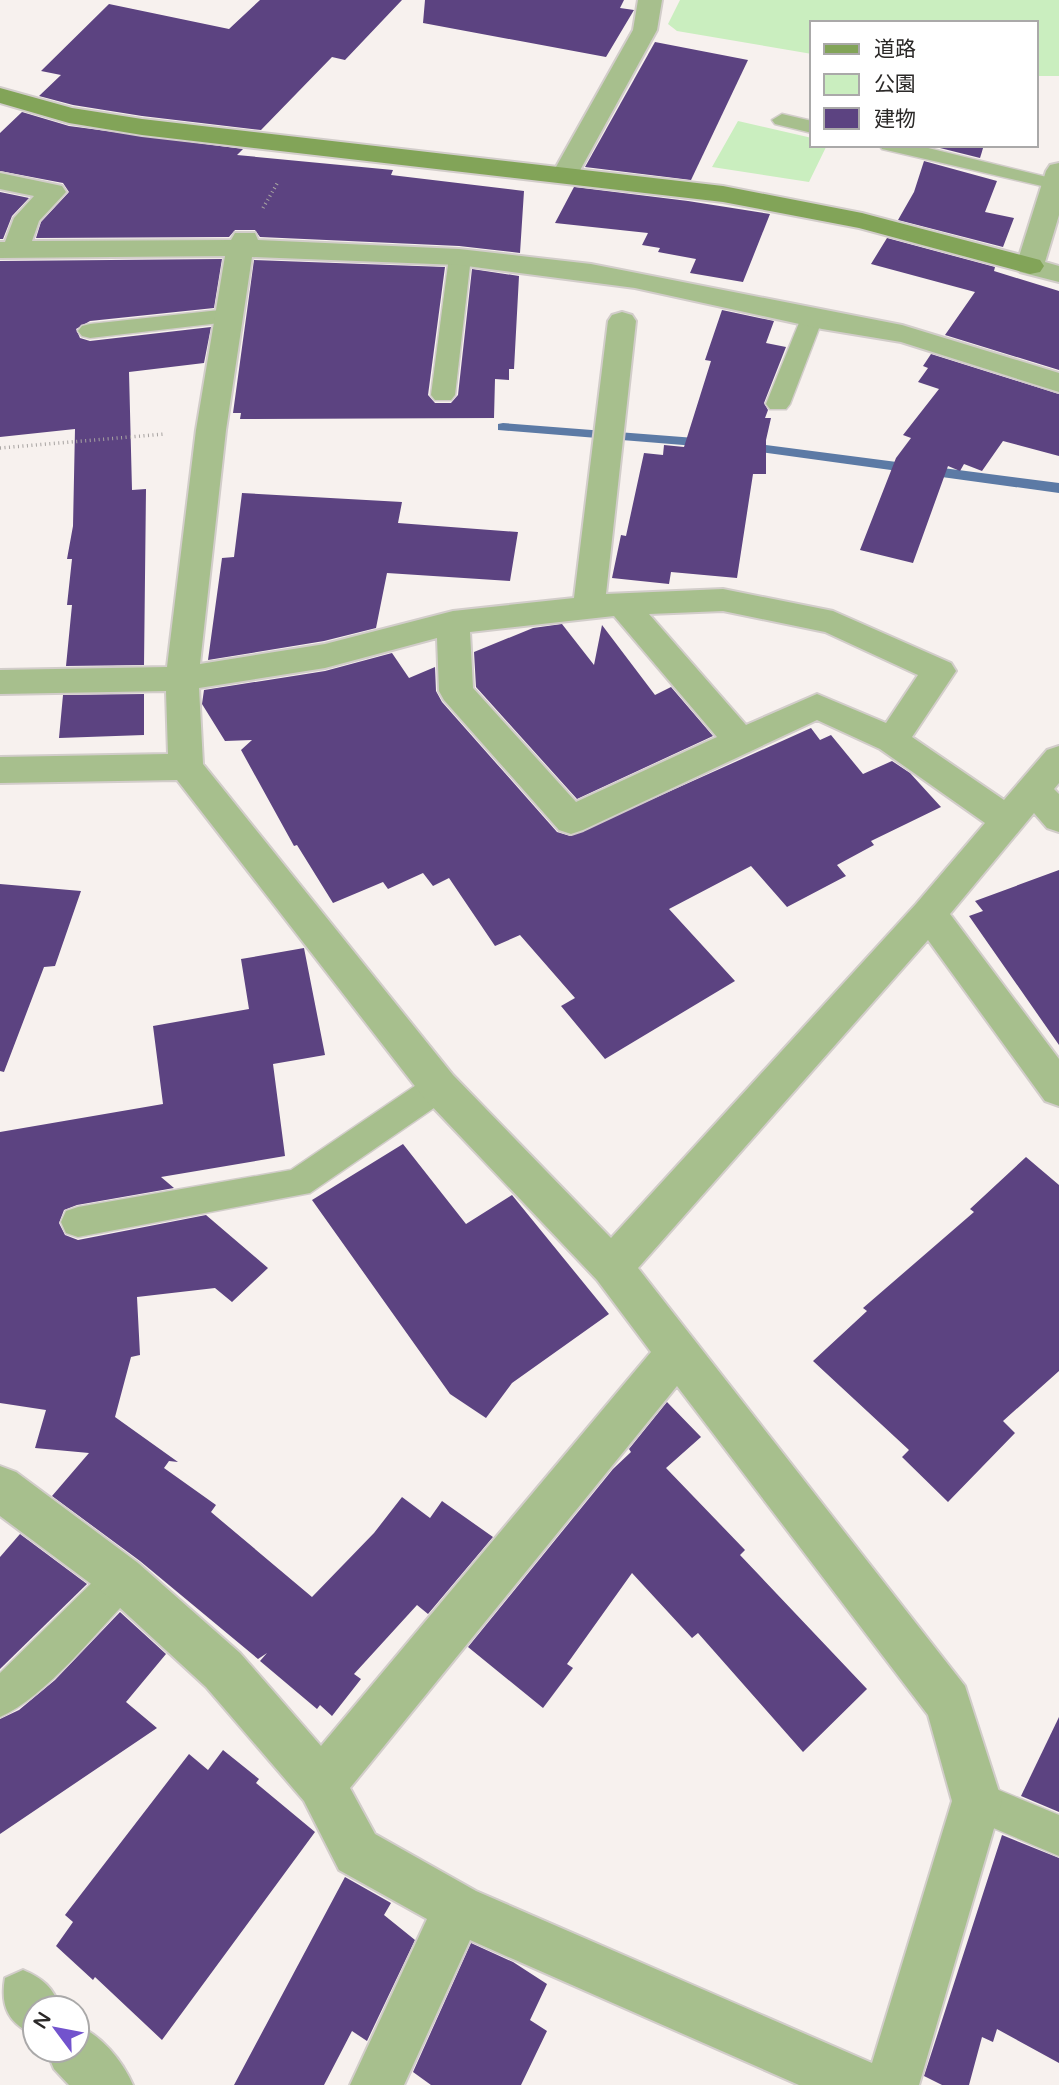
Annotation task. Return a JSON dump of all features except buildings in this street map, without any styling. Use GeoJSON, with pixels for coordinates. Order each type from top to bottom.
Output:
{"type":"FeatureCollection","features":[{"type":"Feature","properties":{"kind":"street"},"geometry":{"type":"LineString","coordinates":[[565,174],[645,30],[644,1]]}},
{"type":"Feature","properties":{"kind":"street"},"geometry":{"type":"LineString","coordinates":[[0,96],[69,115],[142,127],[661,185],[862,221],[1059,274]]}},
{"type":"Feature","properties":{"kind":"street"},"geometry":{"type":"LineString","coordinates":[[1030,265],[1057,178]]}},
{"type":"Feature","properties":{"kind":"street"},"geometry":{"type":"LineString","coordinates":[[0,181],[53,192],[27,218],[8,250]]}},
{"type":"Feature","properties":{"kind":"street"},"geometry":{"type":"LineString","coordinates":[[8,250],[243,243],[460,257],[583,271],[719,295],[812,318],[914,336],[1059,383]]}},
{"type":"Feature","properties":{"kind":"street"},"geometry":{"type":"LineString","coordinates":[[243,243],[211,430],[182,679],[186,767],[439,1087],[612,1267],[948,1703],[976,1801],[892,2085]]}},
{"type":"Feature","properties":{"kind":"street"},"geometry":{"type":"LineString","coordinates":[[589,607],[622,321]]}},
{"type":"Feature","properties":{"kind":"street"},"geometry":{"type":"LineString","coordinates":[[0,682],[182,679],[325,656],[453,622],[622,604],[723,600],[833,622],[939,671],[892,740]]}},
{"type":"Feature","properties":{"kind":"street"},"geometry":{"type":"LineString","coordinates":[[622,604],[741,741]]}},
{"type":"Feature","properties":{"kind":"street"},"geometry":{"type":"LineString","coordinates":[[453,622],[456,691],[572,820],[817,706],[892,740],[1007,820]]}},
{"type":"Feature","properties":{"kind":"street"},"geometry":{"type":"LineString","coordinates":[[612,1267],[929,914],[1059,759]]}},
{"type":"Feature","properties":{"kind":"street"},"geometry":{"type":"LineString","coordinates":[[0,770],[186,767]]}},
{"type":"Feature","properties":{"kind":"street"},"geometry":{"type":"LineString","coordinates":[[1034,789],[1059,818]]}},
{"type":"Feature","properties":{"kind":"street"},"geometry":{"type":"LineString","coordinates":[[929,914],[1059,1089]]}},
{"type":"Feature","properties":{"kind":"street"},"geometry":{"type":"LineString","coordinates":[[321,1784],[678,1352]]}},
{"type":"Feature","properties":{"kind":"street"},"geometry":{"type":"LineString","coordinates":[[0,1488],[122,1578],[223,1670],[321,1784],[357,1853],[458,1909],[861,2085]]}},
{"type":"Feature","properties":{"kind":"street"},"geometry":{"type":"LineString","coordinates":[[377,2085],[458,1909]]}},
{"type":"Feature","properties":{"kind":"street"},"geometry":{"type":"LineString","coordinates":[[86,2064],[106,2085]]}},
{"type":"Feature","properties":{"kind":"lane"},"geometry":{"type":"LineString","coordinates":[[782,120],[810,127]]}},
{"type":"Feature","properties":{"kind":"lane"},"geometry":{"type":"LineString","coordinates":[[899,147],[1057,178]]}},
{"type":"Feature","properties":{"kind":"lane"},"geometry":{"type":"LineString","coordinates":[[443,395],[460,257]]}},
{"type":"Feature","properties":{"kind":"lane"},"geometry":{"type":"LineString","coordinates":[[90,331],[229,316]]}},
{"type":"Feature","properties":{"kind":"lane"},"geometry":{"type":"LineString","coordinates":[[778,404],[812,318]]}},
{"type":"Feature","properties":{"kind":"lane"},"geometry":{"type":"LineString","coordinates":[[78,1222],[298,1184],[439,1087]]}},
{"type":"Feature","properties":{"kind":"lane"},"geometry":{"type":"LineString","coordinates":[[0,1697],[25,1678],[122,1578]]}},
{"type":"Feature","properties":{"kind":"lane"},"geometry":{"type":"LineString","coordinates":[[976,1801],[1059,1836]]}},
{"type":"Feature","properties":{"kind":"path"},"geometry":{"type":"LineString","coordinates":[[243,243],[280,178]]}},
{"type":"Feature","properties":{"kind":"path"},"geometry":{"type":"LineString","coordinates":[[0,448],[211,430]]}},
{"type":"Feature","properties":{"kind":"green space"},"geometry":{"type":"Polygon","coordinates":[[[680,0],[1059,0],[1059,76],[1038,76],[1038,21],[810,21],[810,54],[677,31],[668,24],[680,0]]]}},
{"type":"Feature","properties":{"kind":"green space"},"geometry":{"type":"Polygon","coordinates":[[[738,121],[810,138],[810,147],[826,147],[809,182],[712,167],[738,121]]]}},
{"type":"Feature","properties":{"kind":"waterway"},"geometry":{"type":"LineString","coordinates":[[503,427],[708,443]]}},
{"type":"Feature","properties":{"kind":"waterway"},"geometry":{"type":"LineString","coordinates":[[743,446],[1059,488]]}}]}
